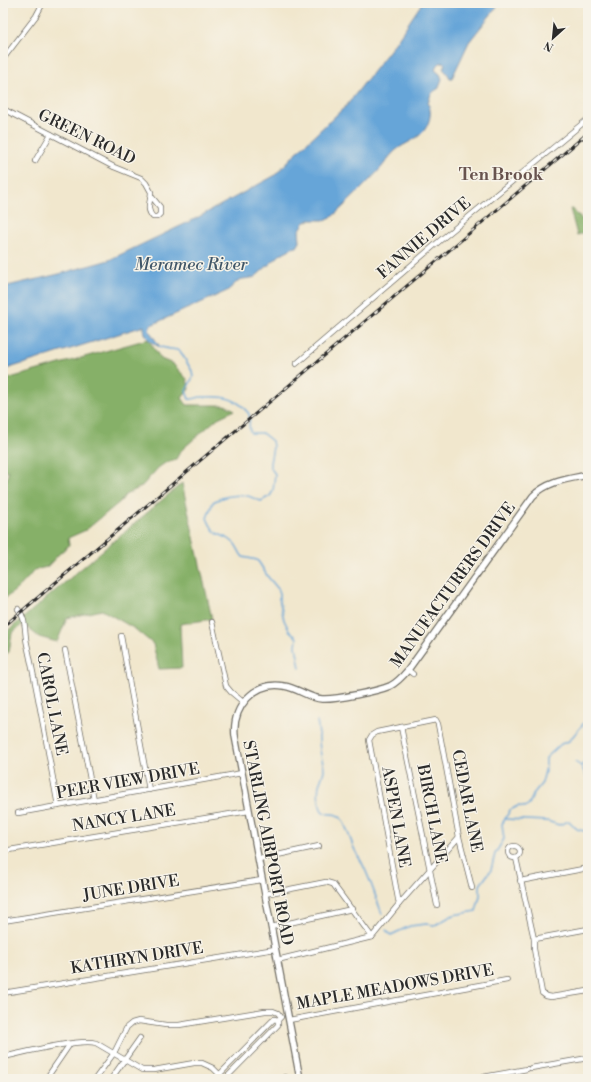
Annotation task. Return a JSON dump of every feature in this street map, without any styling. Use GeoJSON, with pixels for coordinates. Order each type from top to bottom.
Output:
{"type":"FeatureCollection","features":[{"type":"Feature","properties":{"kind":"street"},"geometry":{"type":"LineString","coordinates":[[3,59],[36,16],[43,3]]}},
{"type":"Feature","properties":{"kind":"street","name":"GREEN ROAD"},"geometry":{"type":"LineString","coordinates":[[3,109],[114,167],[141,178],[146,183],[151,192],[151,196]]}},
{"type":"Feature","properties":{"kind":"street","name":"FANNIE DRIVE"},"geometry":{"type":"LineString","coordinates":[[296,364],[443,238],[588,118]]}},
{"type":"Feature","properties":{"kind":"street"},"geometry":{"type":"LineString","coordinates":[[35,161],[51,134]]}},
{"type":"Feature","properties":{"kind":"street","name":"MANUFACTURERS DRIVE"},"geometry":{"type":"LineString","coordinates":[[243,702],[257,690],[272,686],[290,687],[310,696],[322,699],[369,692],[393,684],[411,672],[535,494],[554,482],[588,475]]}},
{"type":"Feature","properties":{"kind":"street","name":"CAROL LANE"},"geometry":{"type":"LineString","coordinates":[[18,609],[24,620],[26,642],[37,686],[58,806]]}},
{"type":"Feature","properties":{"kind":"street"},"geometry":{"type":"LineString","coordinates":[[212,622],[225,684],[231,692],[243,702]]}},
{"type":"Feature","properties":{"kind":"street"},"geometry":{"type":"LineString","coordinates":[[121,636],[149,790]]}},
{"type":"Feature","properties":{"kind":"street"},"geometry":{"type":"LineString","coordinates":[[65,650],[94,800]]}},
{"type":"Feature","properties":{"kind":"street","name":"STARLING AIRPORT ROAD"},"geometry":{"type":"LineString","coordinates":[[243,702],[236,715],[234,728],[300,1079]]}},
{"type":"Feature","properties":{"kind":"street","name":"CEDAR LANE"},"geometry":{"type":"LineString","coordinates":[[401,727],[436,720],[438,724],[459,837],[472,888]]}},
{"type":"Feature","properties":{"kind":"street","name":"ASPEN LANE"},"geometry":{"type":"LineString","coordinates":[[399,904],[369,740],[372,735],[377,732],[401,727]]}},
{"type":"Feature","properties":{"kind":"street","name":"BIRCH LANE"},"geometry":{"type":"LineString","coordinates":[[401,727],[437,905]]}},
{"type":"Feature","properties":{"kind":"street","name":"PEER VIEW DRIVE"},"geometry":{"type":"LineString","coordinates":[[18,813],[242,773]]}},
{"type":"Feature","properties":{"kind":"street","name":"NANCY LANE"},"geometry":{"type":"LineString","coordinates":[[3,851],[249,811]]}},
{"type":"Feature","properties":{"kind":"street"},"geometry":{"type":"LineString","coordinates":[[278,960],[372,937],[399,904],[459,837]]}},
{"type":"Feature","properties":{"kind":"street"},"geometry":{"type":"LineString","coordinates":[[258,859],[319,846]]}},
{"type":"Feature","properties":{"kind":"street"},"geometry":{"type":"LineString","coordinates":[[516,858],[534,939],[542,992],[551,998],[588,991]]}},
{"type":"Feature","properties":{"kind":"street"},"geometry":{"type":"LineString","coordinates":[[520,881],[588,868]]}},
{"type":"Feature","properties":{"kind":"street","name":"JUNE DRIVE"},"geometry":{"type":"LineString","coordinates":[[3,921],[262,880]]}},
{"type":"Feature","properties":{"kind":"street"},"geometry":{"type":"LineString","coordinates":[[265,894],[326,882],[333,884],[372,937]]}},
{"type":"Feature","properties":{"kind":"street"},"geometry":{"type":"LineString","coordinates":[[271,927],[352,909]]}},
{"type":"Feature","properties":{"kind":"street"},"geometry":{"type":"LineString","coordinates":[[534,939],[588,929]]}},
{"type":"Feature","properties":{"kind":"street","name":"KATHRYN DRIVE"},"geometry":{"type":"LineString","coordinates":[[3,993],[275,949]]}},
{"type":"Feature","properties":{"kind":"street","name":"MAPLE MEADOWS DRIVE"},"geometry":{"type":"LineString","coordinates":[[279,1018],[507,980]]}},
{"type":"Feature","properties":{"kind":"street"},"geometry":{"type":"LineString","coordinates":[[3,1057],[70,1044],[93,1042],[114,1053],[138,1068],[145,1070],[202,1063],[208,1065],[225,1079],[278,1025],[279,1018],[276,1011],[270,1011],[176,1026],[139,1021],[132,1023],[127,1027],[114,1053],[95,1079]]}},
{"type":"Feature","properties":{"kind":"street"},"geometry":{"type":"LineString","coordinates":[[214,1079],[274,1019],[279,1018]]}},
{"type":"Feature","properties":{"kind":"street"},"geometry":{"type":"LineString","coordinates":[[111,1079],[140,1038]]}},
{"type":"Feature","properties":{"kind":"street"},"geometry":{"type":"LineString","coordinates":[[46,1079],[70,1044]]}},
{"type":"Feature","properties":{"kind":"street"},"geometry":{"type":"LineString","coordinates":[[472,1079],[588,1058]]}},
{"type":"Feature","properties":{"kind":"street"},"geometry":{"type":"LineString","coordinates":[[280,1079],[285,1077],[289,1079]]}},
{"type":"Feature","properties":{"kind":"green space"},"geometry":{"type":"Polygon","coordinates":[[[570,209],[573,209],[583,220],[588,215],[588,232],[577,235],[570,209]]]}},
{"type":"Feature","properties":{"kind":"green space"},"geometry":{"type":"Polygon","coordinates":[[[148,339],[161,359],[173,364],[187,379],[189,389],[182,398],[187,405],[225,405],[235,410],[218,418],[186,446],[176,459],[165,463],[158,468],[141,487],[125,495],[121,501],[86,530],[68,538],[69,545],[47,567],[34,570],[20,586],[3,600],[3,492],[9,470],[3,473],[3,380],[148,339]]]}},
{"type":"Feature","properties":{"kind":"green space"},"geometry":{"type":"Polygon","coordinates":[[[182,483],[212,619],[180,624],[182,668],[159,669],[153,644],[135,629],[102,610],[67,618],[57,642],[39,637],[23,624],[12,633],[9,652],[3,656],[3,635],[182,483]]]}},
{"type":"Feature","properties":{"kind":"water","name":"Meramec River"},"geometry":{"type":"Polygon","coordinates":[[[422,3],[500,3],[469,42],[452,78],[450,78],[443,69],[445,64],[443,62],[435,68],[442,79],[438,89],[432,93],[430,97],[428,104],[430,118],[423,132],[396,150],[370,180],[333,216],[325,220],[309,220],[304,223],[299,231],[300,242],[297,247],[281,254],[255,277],[239,280],[227,291],[151,325],[149,330],[160,347],[148,339],[144,326],[3,370],[3,287],[59,274],[109,260],[193,220],[274,176],[299,150],[347,105],[393,46],[422,3]]]}},
{"type":"Feature","properties":{"kind":"waterway"},"geometry":{"type":"LineString","coordinates":[[159,346],[180,351],[192,371],[193,377],[186,391],[189,399],[212,397],[229,399],[239,403],[249,414],[249,428],[251,433],[262,433],[272,441],[273,447],[270,467],[275,474],[273,491],[270,496],[261,501],[244,495],[221,498],[213,502],[207,518],[214,531],[232,541],[243,557],[257,560],[279,590],[279,598],[284,620],[289,630],[297,638],[296,646],[300,668]]}},
{"type":"Feature","properties":{"kind":"waterway"},"geometry":{"type":"LineString","coordinates":[[505,819],[510,810],[518,806],[525,807],[529,804],[534,793],[542,783],[546,767],[546,758],[561,744],[569,741],[588,718]]}},
{"type":"Feature","properties":{"kind":"waterway"},"geometry":{"type":"LineString","coordinates":[[317,722],[320,751],[324,770],[319,785],[320,806],[324,813],[337,815],[343,821],[354,849],[363,865],[382,914]]}},
{"type":"Feature","properties":{"kind":"waterway"},"geometry":{"type":"LineString","coordinates":[[581,766],[588,759]]}},
{"type":"Feature","properties":{"kind":"waterway"},"geometry":{"type":"LineString","coordinates":[[575,762],[581,766],[588,779]]}},
{"type":"Feature","properties":{"kind":"waterway"},"geometry":{"type":"LineString","coordinates":[[386,930],[391,935],[410,926],[426,924],[435,925],[453,915],[476,911],[480,896],[480,885],[491,870],[495,854],[504,839],[502,824],[505,819],[547,821],[559,825],[569,821],[577,829],[588,832]]}},
{"type":"Feature","properties":{"kind":"railway"},"geometry":{"type":"LineString","coordinates":[[3,627],[588,133]]}},
{"type":"Feature","properties":{"kind":"district","name":"Ten Brook"},"geometry":{"type":"Point","coordinates":[501,175]}}]}
